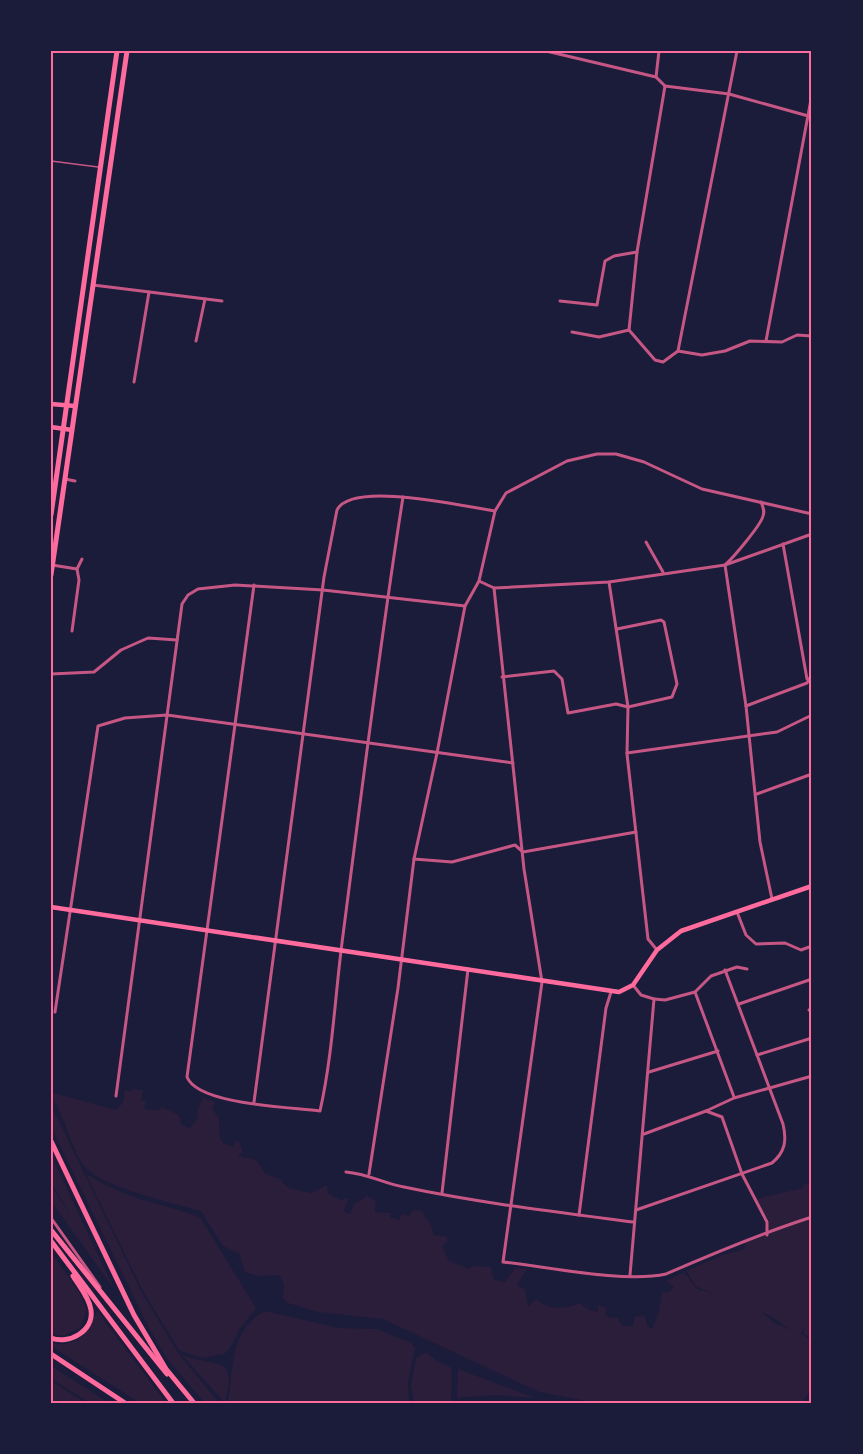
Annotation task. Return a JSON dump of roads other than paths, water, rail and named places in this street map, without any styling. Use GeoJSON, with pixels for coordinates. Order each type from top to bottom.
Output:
{"type":"FeatureCollection","features":[{"type":"Feature","properties":{"kind":"main road"},"geometry":{"type":"LineString","coordinates":[[51,515],[117,51]]}},
{"type":"Feature","properties":{"kind":"main road"},"geometry":{"type":"LineString","coordinates":[[51,575],[127,51]]}},
{"type":"Feature","properties":{"kind":"main road"},"geometry":{"type":"LineString","coordinates":[[51,404],[75,406]]}},
{"type":"Feature","properties":{"kind":"main road"},"geometry":{"type":"LineString","coordinates":[[51,428],[72,430]]}},
{"type":"Feature","properties":{"kind":"main road"},"geometry":{"type":"LineString","coordinates":[[51,907],[611,992],[628,990],[657,950],[681,931],[812,886]]}},
{"type":"Feature","properties":{"kind":"main road"},"geometry":{"type":"LineString","coordinates":[[51,1141],[134,1315],[153,1349],[180,1388]]}},
{"type":"Feature","properties":{"kind":"main road"},"geometry":{"type":"LineString","coordinates":[[51,1230],[194,1403]]}},
{"type":"Feature","properties":{"kind":"main road"},"geometry":{"type":"LineString","coordinates":[[51,1241],[87,1299],[91,1315],[78,1335],[66,1340],[51,1338]]}},
{"type":"Feature","properties":{"kind":"main road"},"geometry":{"type":"LineString","coordinates":[[51,1241],[173,1403]]}},
{"type":"Feature","properties":{"kind":"main road"},"geometry":{"type":"LineString","coordinates":[[51,1354],[125,1403]]}},
{"type":"Feature","properties":{"kind":"street"},"geometry":{"type":"LineString","coordinates":[[546,51],[656,77],[664,86],[729,94],[810,116]]}},
{"type":"Feature","properties":{"kind":"street"},"geometry":{"type":"LineString","coordinates":[[656,77],[659,51]]}},
{"type":"Feature","properties":{"kind":"street"},"geometry":{"type":"LineString","coordinates":[[664,86],[637,252],[629,330],[655,360],[663,362],[678,351],[737,51]]}},
{"type":"Feature","properties":{"kind":"street"},"geometry":{"type":"LineString","coordinates":[[766,341],[810,116],[812,94]]}},
{"type":"Feature","properties":{"kind":"street"},"geometry":{"type":"LineString","coordinates":[[560,301],[597,304],[605,261],[614,256],[637,252]]}},
{"type":"Feature","properties":{"kind":"street"},"geometry":{"type":"LineString","coordinates":[[93,285],[222,301]]}},
{"type":"Feature","properties":{"kind":"street"},"geometry":{"type":"LineString","coordinates":[[134,382],[148,292]]}},
{"type":"Feature","properties":{"kind":"street"},"geometry":{"type":"LineString","coordinates":[[196,341],[205,299]]}},
{"type":"Feature","properties":{"kind":"street"},"geometry":{"type":"LineString","coordinates":[[572,332],[599,337],[629,330]]}},
{"type":"Feature","properties":{"kind":"street"},"geometry":{"type":"LineString","coordinates":[[678,351],[702,355],[725,351],[750,341],[782,342],[797,335],[812,336]]}},
{"type":"Feature","properties":{"kind":"street"},"geometry":{"type":"LineString","coordinates":[[369,1174],[414,859],[465,606],[479,581],[495,511],[506,494],[567,461],[597,454],[616,454],[644,462],[702,489],[812,514]]}},
{"type":"Feature","properties":{"kind":"street"},"geometry":{"type":"LineString","coordinates":[[65,479],[75,481]]}},
{"type":"Feature","properties":{"kind":"street"},"geometry":{"type":"LineString","coordinates":[[254,1102],[327,552],[337,510],[340,503],[366,495],[403,497],[495,511]]}},
{"type":"Feature","properties":{"kind":"street"},"geometry":{"type":"LineString","coordinates":[[254,585],[187,1077],[196,1089],[209,1096],[320,1111],[328,1075],[341,950],[387,597],[403,497]]}},
{"type":"Feature","properties":{"kind":"street"},"geometry":{"type":"LineString","coordinates":[[725,565],[739,553],[749,535],[763,519],[761,502]]}},
{"type":"Feature","properties":{"kind":"street"},"geometry":{"type":"LineString","coordinates":[[479,581],[494,588],[609,582],[663,572],[725,565],[812,534]]}},
{"type":"Feature","properties":{"kind":"street"},"geometry":{"type":"LineString","coordinates":[[646,542],[663,572]]}},
{"type":"Feature","properties":{"kind":"street"},"geometry":{"type":"LineString","coordinates":[[783,544],[807,679]]}},
{"type":"Feature","properties":{"kind":"street"},"geometry":{"type":"LineString","coordinates":[[72,631],[79,580],[77,569],[82,559]]}},
{"type":"Feature","properties":{"kind":"street"},"geometry":{"type":"LineString","coordinates":[[52,565],[77,569]]}},
{"type":"Feature","properties":{"kind":"street"},"geometry":{"type":"LineString","coordinates":[[725,565],[750,737],[764,873],[772,900]]}},
{"type":"Feature","properties":{"kind":"street"},"geometry":{"type":"LineString","coordinates":[[609,582],[628,708],[627,754],[648,939],[657,950]]}},
{"type":"Feature","properties":{"kind":"street"},"geometry":{"type":"LineString","coordinates":[[116,1096],[182,604],[188,595],[198,589],[254,585],[323,590],[465,606]]}},
{"type":"Feature","properties":{"kind":"street"},"geometry":{"type":"LineString","coordinates":[[494,588],[524,869],[542,982],[503,1262],[654,1277],[666,1274],[751,1237],[767,1235],[812,1217]]}},
{"type":"Feature","properties":{"kind":"street"},"geometry":{"type":"LineString","coordinates":[[502,677],[554,671],[562,679],[568,713],[616,704],[628,708],[668,700],[677,684],[664,622],[661,620],[616,629]]}},
{"type":"Feature","properties":{"kind":"street"},"geometry":{"type":"LineString","coordinates":[[51,674],[94,672],[121,650],[148,638],[177,640]]}},
{"type":"Feature","properties":{"kind":"street"},"geometry":{"type":"LineString","coordinates":[[746,706],[807,683],[807,679],[812,674]]}},
{"type":"Feature","properties":{"kind":"street"},"geometry":{"type":"LineString","coordinates":[[55,1012],[98,726],[125,718],[167,715],[513,763]]}},
{"type":"Feature","properties":{"kind":"street"},"geometry":{"type":"LineString","coordinates":[[627,754],[777,732],[812,715]]}},
{"type":"Feature","properties":{"kind":"street"},"geometry":{"type":"LineString","coordinates":[[757,794],[812,774]]}},
{"type":"Feature","properties":{"kind":"street"},"geometry":{"type":"LineString","coordinates":[[523,852],[637,832]]}},
{"type":"Feature","properties":{"kind":"street"},"geometry":{"type":"LineString","coordinates":[[414,859],[452,862],[515,845],[523,852]]}},
{"type":"Feature","properties":{"kind":"street"},"geometry":{"type":"LineString","coordinates":[[737,912],[746,935],[756,944],[784,943],[801,950],[812,946]]}},
{"type":"Feature","properties":{"kind":"street"},"geometry":{"type":"LineString","coordinates":[[633,985],[641,995],[665,1000],[695,992],[711,976],[725,970],[737,967],[747,969]]}},
{"type":"Feature","properties":{"kind":"street"},"geometry":{"type":"LineString","coordinates":[[442,1193],[468,969]]}},
{"type":"Feature","properties":{"kind":"street"},"geometry":{"type":"LineString","coordinates":[[636,1210],[772,1164],[781,1156],[786,1135],[771,1088],[725,970]]}},
{"type":"Feature","properties":{"kind":"street"},"geometry":{"type":"LineString","coordinates":[[739,1005],[812,979]]}},
{"type":"Feature","properties":{"kind":"street"},"geometry":{"type":"LineString","coordinates":[[579,1215],[606,1008],[611,992]]}},
{"type":"Feature","properties":{"kind":"street"},"geometry":{"type":"LineString","coordinates":[[695,992],[734,1098]]}},
{"type":"Feature","properties":{"kind":"street"},"geometry":{"type":"LineString","coordinates":[[630,1275],[654,999]]}},
{"type":"Feature","properties":{"kind":"street"},"geometry":{"type":"LineString","coordinates":[[757,1055],[812,1038]]}},
{"type":"Feature","properties":{"kind":"street"},"geometry":{"type":"LineString","coordinates":[[649,1072],[717,1051]]}},
{"type":"Feature","properties":{"kind":"street"},"geometry":{"type":"LineString","coordinates":[[644,1134],[706,1112],[734,1098],[812,1076]]}},
{"type":"Feature","properties":{"kind":"street"},"geometry":{"type":"LineString","coordinates":[[706,1112],[722,1117],[742,1174],[767,1222],[767,1235]]}},
{"type":"Feature","properties":{"kind":"street"},"geometry":{"type":"LineString","coordinates":[[346,1172],[369,1174],[377,1181],[509,1207],[633,1222]]}},
{"type":"Feature","properties":{"kind":"street"},"geometry":{"type":"LineString","coordinates":[[51,1218],[107,1297]]}},
{"type":"Feature","properties":{"kind":"lane"},"geometry":{"type":"LineString","coordinates":[[51,161],[100,167]]}}]}
